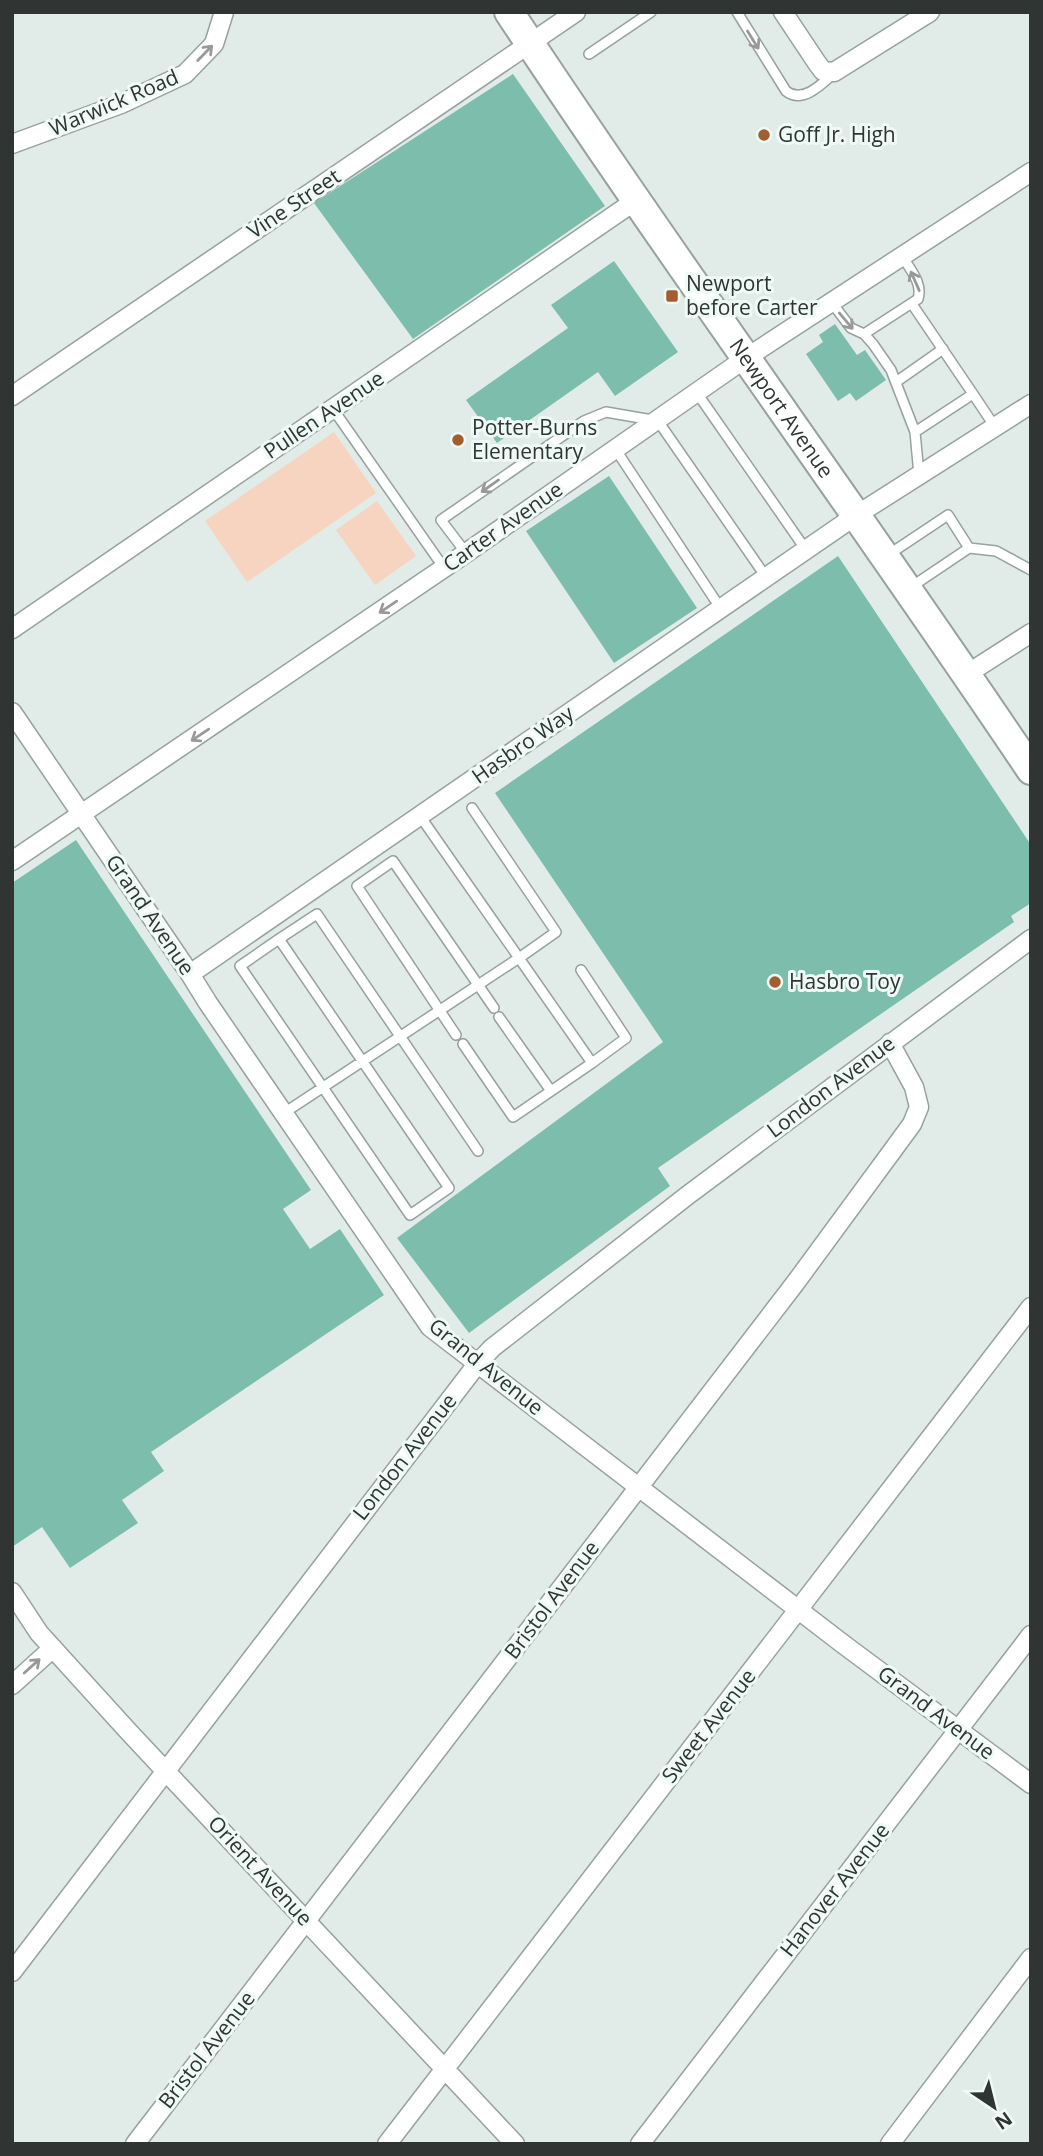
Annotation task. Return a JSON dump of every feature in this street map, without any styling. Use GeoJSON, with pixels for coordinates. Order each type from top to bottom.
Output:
{"type":"FeatureCollection","features":[{"type":"Feature","properties":{"kind":"main road","name":"Newport Avenue"},"geometry":{"type":"LineString","coordinates":[[509,12],[635,201],[967,674],[1031,770]]}},
{"type":"Feature","properties":{"kind":"street","name":"Warwick Road"},"geometry":{"type":"LineString","coordinates":[[12,144],[121,104],[185,74],[214,44],[224,12]]}},
{"type":"Feature","properties":{"kind":"street","name":"Vine Street"},"geometry":{"type":"LineString","coordinates":[[12,396],[576,12]]}},
{"type":"Feature","properties":{"kind":"street"},"geometry":{"type":"LineString","coordinates":[[783,12],[828,71],[930,12]]}},
{"type":"Feature","properties":{"kind":"street","name":"Carter Avenue"},"geometry":{"type":"LineString","coordinates":[[12,862],[466,553],[746,358],[1031,173]]}},
{"type":"Feature","properties":{"kind":"street","name":"Pullen Avenue"},"geometry":{"type":"LineString","coordinates":[[12,629],[635,201]]}},
{"type":"Feature","properties":{"kind":"street","name":"Hasbro Way"},"geometry":{"type":"LineString","coordinates":[[190,974],[855,516],[1031,404]]}},
{"type":"Feature","properties":{"kind":"street"},"geometry":{"type":"LineString","coordinates":[[967,674],[1031,633]]}},
{"type":"Feature","properties":{"kind":"street","name":"Grand Avenue"},"geometry":{"type":"LineString","coordinates":[[12,712],[430,1326],[1031,1784]]}},
{"type":"Feature","properties":{"kind":"street","name":"London Avenue"},"geometry":{"type":"LineString","coordinates":[[12,1972],[492,1348],[666,1212],[1031,939]]}},
{"type":"Feature","properties":{"kind":"street","name":"Bristol Avenue"},"geometry":{"type":"LineString","coordinates":[[135,2144],[796,1282],[912,1124],[919,1107],[914,1087],[890,1043]]}},
{"type":"Feature","properties":{"kind":"street","name":"Sweet Avenue"},"geometry":{"type":"LineString","coordinates":[[387,2144],[1031,1307]]}},
{"type":"Feature","properties":{"kind":"street","name":"Orient Avenue"},"geometry":{"type":"LineString","coordinates":[[12,1592],[39,1633],[515,2144]]}},
{"type":"Feature","properties":{"kind":"street","name":"Hanover Avenue"},"geometry":{"type":"LineString","coordinates":[[640,2144],[1031,1635]]}},
{"type":"Feature","properties":{"kind":"street"},"geometry":{"type":"LineString","coordinates":[[12,1685],[53,1648]]}},
{"type":"Feature","properties":{"kind":"street"},"geometry":{"type":"LineString","coordinates":[[890,2144],[1031,1958]]}},
{"type":"Feature","properties":{"kind":"lane"},"geometry":{"type":"LineString","coordinates":[[589,54],[651,12]]}},
{"type":"Feature","properties":{"kind":"lane"},"geometry":{"type":"LineString","coordinates":[[737,12],[791,96],[799,97],[819,87],[828,71]]}},
{"type":"Feature","properties":{"kind":"lane"},"geometry":{"type":"LineString","coordinates":[[864,334],[918,299],[920,289],[903,257]]}},
{"type":"Feature","properties":{"kind":"lane"},"geometry":{"type":"LineString","coordinates":[[832,303],[851,328],[864,334],[882,356],[896,382],[915,432],[919,475]]}},
{"type":"Feature","properties":{"kind":"lane"},"geometry":{"type":"LineString","coordinates":[[912,304],[995,427]]}},
{"type":"Feature","properties":{"kind":"lane"},"geometry":{"type":"LineString","coordinates":[[896,382],[943,349]]}},
{"type":"Feature","properties":{"kind":"lane"},"geometry":{"type":"LineString","coordinates":[[697,393],[806,550]]}},
{"type":"Feature","properties":{"kind":"lane"},"geometry":{"type":"LineString","coordinates":[[915,432],[973,394]]}},
{"type":"Feature","properties":{"kind":"lane"},"geometry":{"type":"LineString","coordinates":[[333,409],[444,568]]}},
{"type":"Feature","properties":{"kind":"lane"},"geometry":{"type":"LineString","coordinates":[[466,553],[442,520],[584,421],[606,412],[658,421],[766,577]]}},
{"type":"Feature","properties":{"kind":"lane"},"geometry":{"type":"LineString","coordinates":[[616,450],[721,608]]}},
{"type":"Feature","properties":{"kind":"lane"},"geometry":{"type":"LineString","coordinates":[[884,557],[948,515],[969,548]]}},
{"type":"Feature","properties":{"kind":"lane"},"geometry":{"type":"LineString","coordinates":[[907,590],[969,548],[996,551],[1031,570]]}},
{"type":"Feature","properties":{"kind":"lane"},"geometry":{"type":"LineString","coordinates":[[284,1113],[401,1038],[556,932],[472,808]]}},
{"type":"Feature","properties":{"kind":"lane"},"geometry":{"type":"LineString","coordinates":[[419,816],[592,1063]]}},
{"type":"Feature","properties":{"kind":"lane"},"geometry":{"type":"LineString","coordinates":[[456,1035],[357,886],[393,861],[494,1008]]}},
{"type":"Feature","properties":{"kind":"lane"},"geometry":{"type":"LineString","coordinates":[[279,939],[449,1188],[410,1215],[240,966],[279,939],[317,914],[478,1151]]}},
{"type":"Feature","properties":{"kind":"lane"},"geometry":{"type":"LineString","coordinates":[[463,1044],[513,1117],[626,1038],[580,970]]}},
{"type":"Feature","properties":{"kind":"lane"},"geometry":{"type":"LineString","coordinates":[[499,1017],[551,1091]]}},
{"type":"Feature","properties":{"kind":"shaded area"},"geometry":{"type":"Polygon","coordinates":[[[334,432],[376,493],[247,582],[205,521],[334,432]]]}},
{"type":"Feature","properties":{"kind":"shaded area"},"geometry":{"type":"Polygon","coordinates":[[[377,501],[416,556],[375,585],[336,530],[377,501]]]}},
{"type":"Feature","properties":{"kind":"building"},"geometry":{"type":"Polygon","coordinates":[[[513,74],[605,206],[413,339],[314,203],[513,74]]]}},
{"type":"Feature","properties":{"kind":"building","name":"Potter-Burns Elementary"},"geometry":{"type":"Polygon","coordinates":[[[614,261],[678,352],[615,396],[598,372],[497,443],[466,400],[568,328],[551,305],[614,261]]]}},
{"type":"Feature","properties":{"kind":"building"},"geometry":{"type":"Polygon","coordinates":[[[835,324],[857,355],[865,350],[886,380],[856,401],[850,393],[838,401],[806,354],[823,342],[819,335],[835,324]]]}},
{"type":"Feature","properties":{"kind":"building"},"geometry":{"type":"Polygon","coordinates":[[[609,476],[697,608],[614,663],[526,531],[609,476]]]}},
{"type":"Feature","properties":{"kind":"building","name":"Hasbro Toy"},"geometry":{"type":"Polygon","coordinates":[[[838,556],[1031,845],[1031,903],[1011,916],[1014,922],[658,1168],[670,1186],[469,1333],[397,1238],[663,1042],[495,793],[838,556]]]}},
{"type":"Feature","properties":{"kind":"building"},"geometry":{"type":"Polygon","coordinates":[[[76,840],[311,1190],[283,1209],[310,1249],[340,1229],[384,1295],[151,1452],[164,1471],[122,1500],[138,1523],[70,1568],[42,1527],[12,1547],[12,883],[76,840]]]}},
{"type":"Feature","properties":{"kind":"place","name":"Goff Jr. High"},"geometry":{"type":"Point","coordinates":[764,135]}},
{"type":"Feature","properties":{"kind":"place","name":"Newport before Carter"},"geometry":{"type":"Point","coordinates":[672,296]}},
{"type":"Feature","properties":{"kind":"place","name":"Potter-Burns Elementary"},"geometry":{"type":"Point","coordinates":[458,440]}},
{"type":"Feature","properties":{"kind":"place","name":"Hasbro Toy"},"geometry":{"type":"Point","coordinates":[775,982]}}]}
